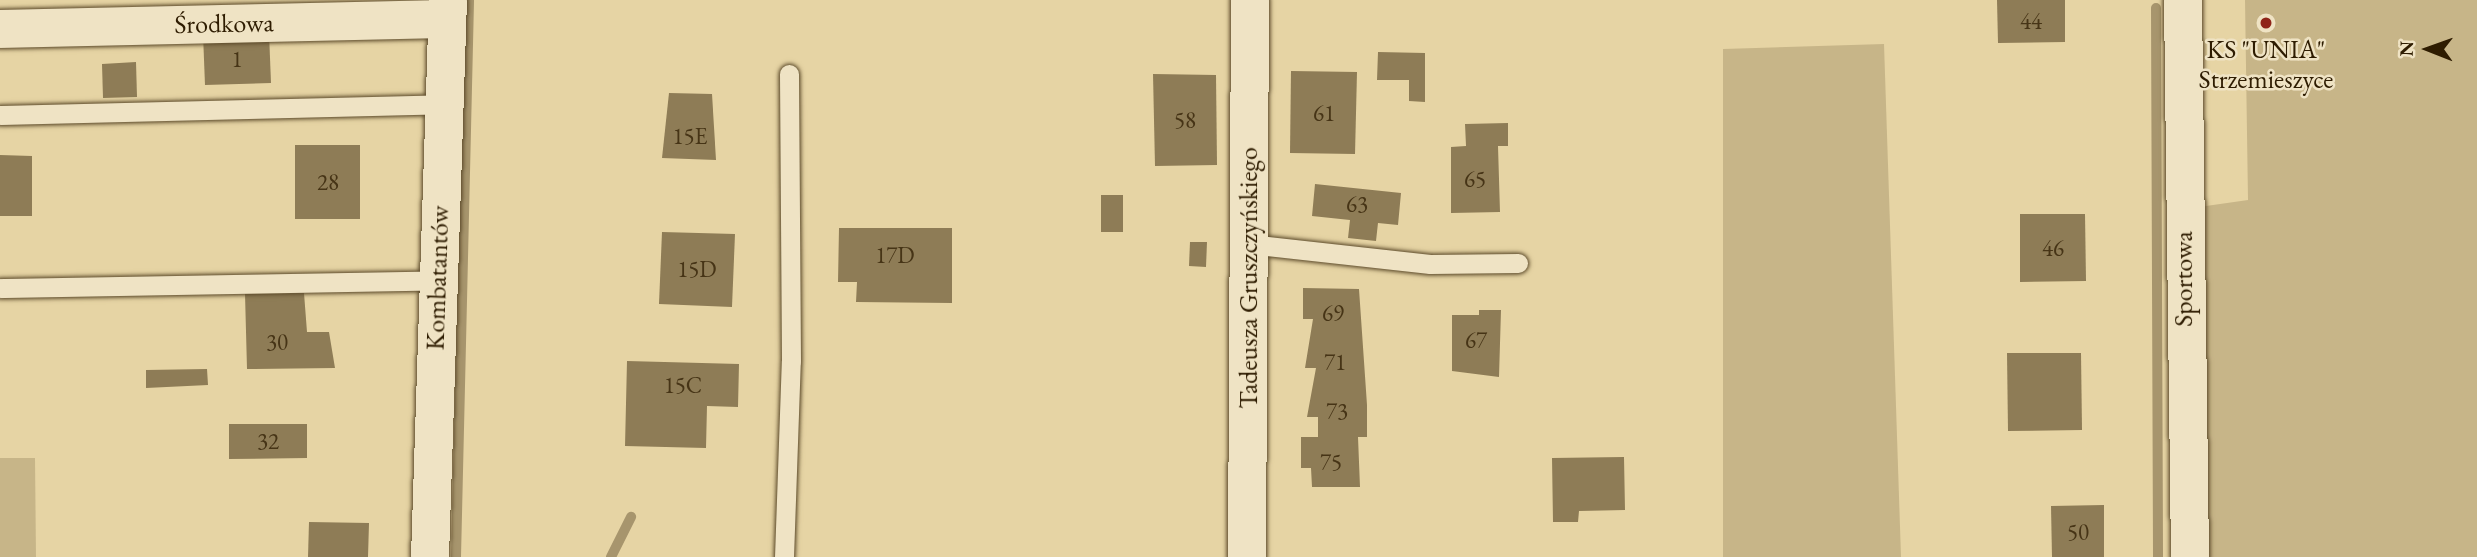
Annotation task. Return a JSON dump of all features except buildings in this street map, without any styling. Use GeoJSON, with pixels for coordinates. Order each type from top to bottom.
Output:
{"type":"FeatureCollection","features":[{"type":"Feature","properties":{"kind":"street","name":"Tadeusza Gruszczyńskiego"},"geometry":{"type":"LineString","coordinates":[[1247,557],[1250,0]]}},
{"type":"Feature","properties":{"kind":"street","name":"Sportowa"},"geometry":{"type":"LineString","coordinates":[[2183,0],[2190,557]]}},
{"type":"Feature","properties":{"kind":"street","name":"Środkowa"},"geometry":{"type":"LineString","coordinates":[[0,29],[448,10]]}},
{"type":"Feature","properties":{"kind":"street","name":"Kombatantów"},"geometry":{"type":"LineString","coordinates":[[430,557],[448,10]]}},
{"type":"Feature","properties":{"kind":"lane"},"geometry":{"type":"LineString","coordinates":[[784,557],[791,361],[789,75]]}},
{"type":"Feature","properties":{"kind":"lane"},"geometry":{"type":"LineString","coordinates":[[0,115],[444,104]]}},
{"type":"Feature","properties":{"kind":"lane"},"geometry":{"type":"LineString","coordinates":[[1249,244],[1430,264],[1518,263]]}},
{"type":"Feature","properties":{"kind":"lane"},"geometry":{"type":"LineString","coordinates":[[0,288],[438,280]]}},
{"type":"Feature","properties":{"kind":"shaded area"},"geometry":{"type":"Polygon","coordinates":[[[2245,0],[2477,0],[2477,557],[2206,557],[2199,207],[2248,200],[2245,0]]]}},
{"type":"Feature","properties":{"kind":"shaded area"},"geometry":{"type":"Polygon","coordinates":[[[1884,44],[1901,557],[1723,557],[1723,49],[1884,44]]]}},
{"type":"Feature","properties":{"kind":"shaded area"},"geometry":{"type":"Polygon","coordinates":[[[0,458],[35,458],[36,557],[0,557],[0,458]]]}},
{"type":"Feature","properties":{"kind":"waterway"},"geometry":{"type":"LineString","coordinates":[[456,557],[469,0]]}},
{"type":"Feature","properties":{"kind":"waterway"},"geometry":{"type":"LineString","coordinates":[[2156,8],[2158,557]]}},
{"type":"Feature","properties":{"kind":"waterway"},"geometry":{"type":"LineString","coordinates":[[611,557],[631,517]]}},
{"type":"Feature","properties":{"kind":"place","name":"KS \"UNIA\" Strzemieszyce"},"geometry":{"type":"Point","coordinates":[2266,23]}}]}
